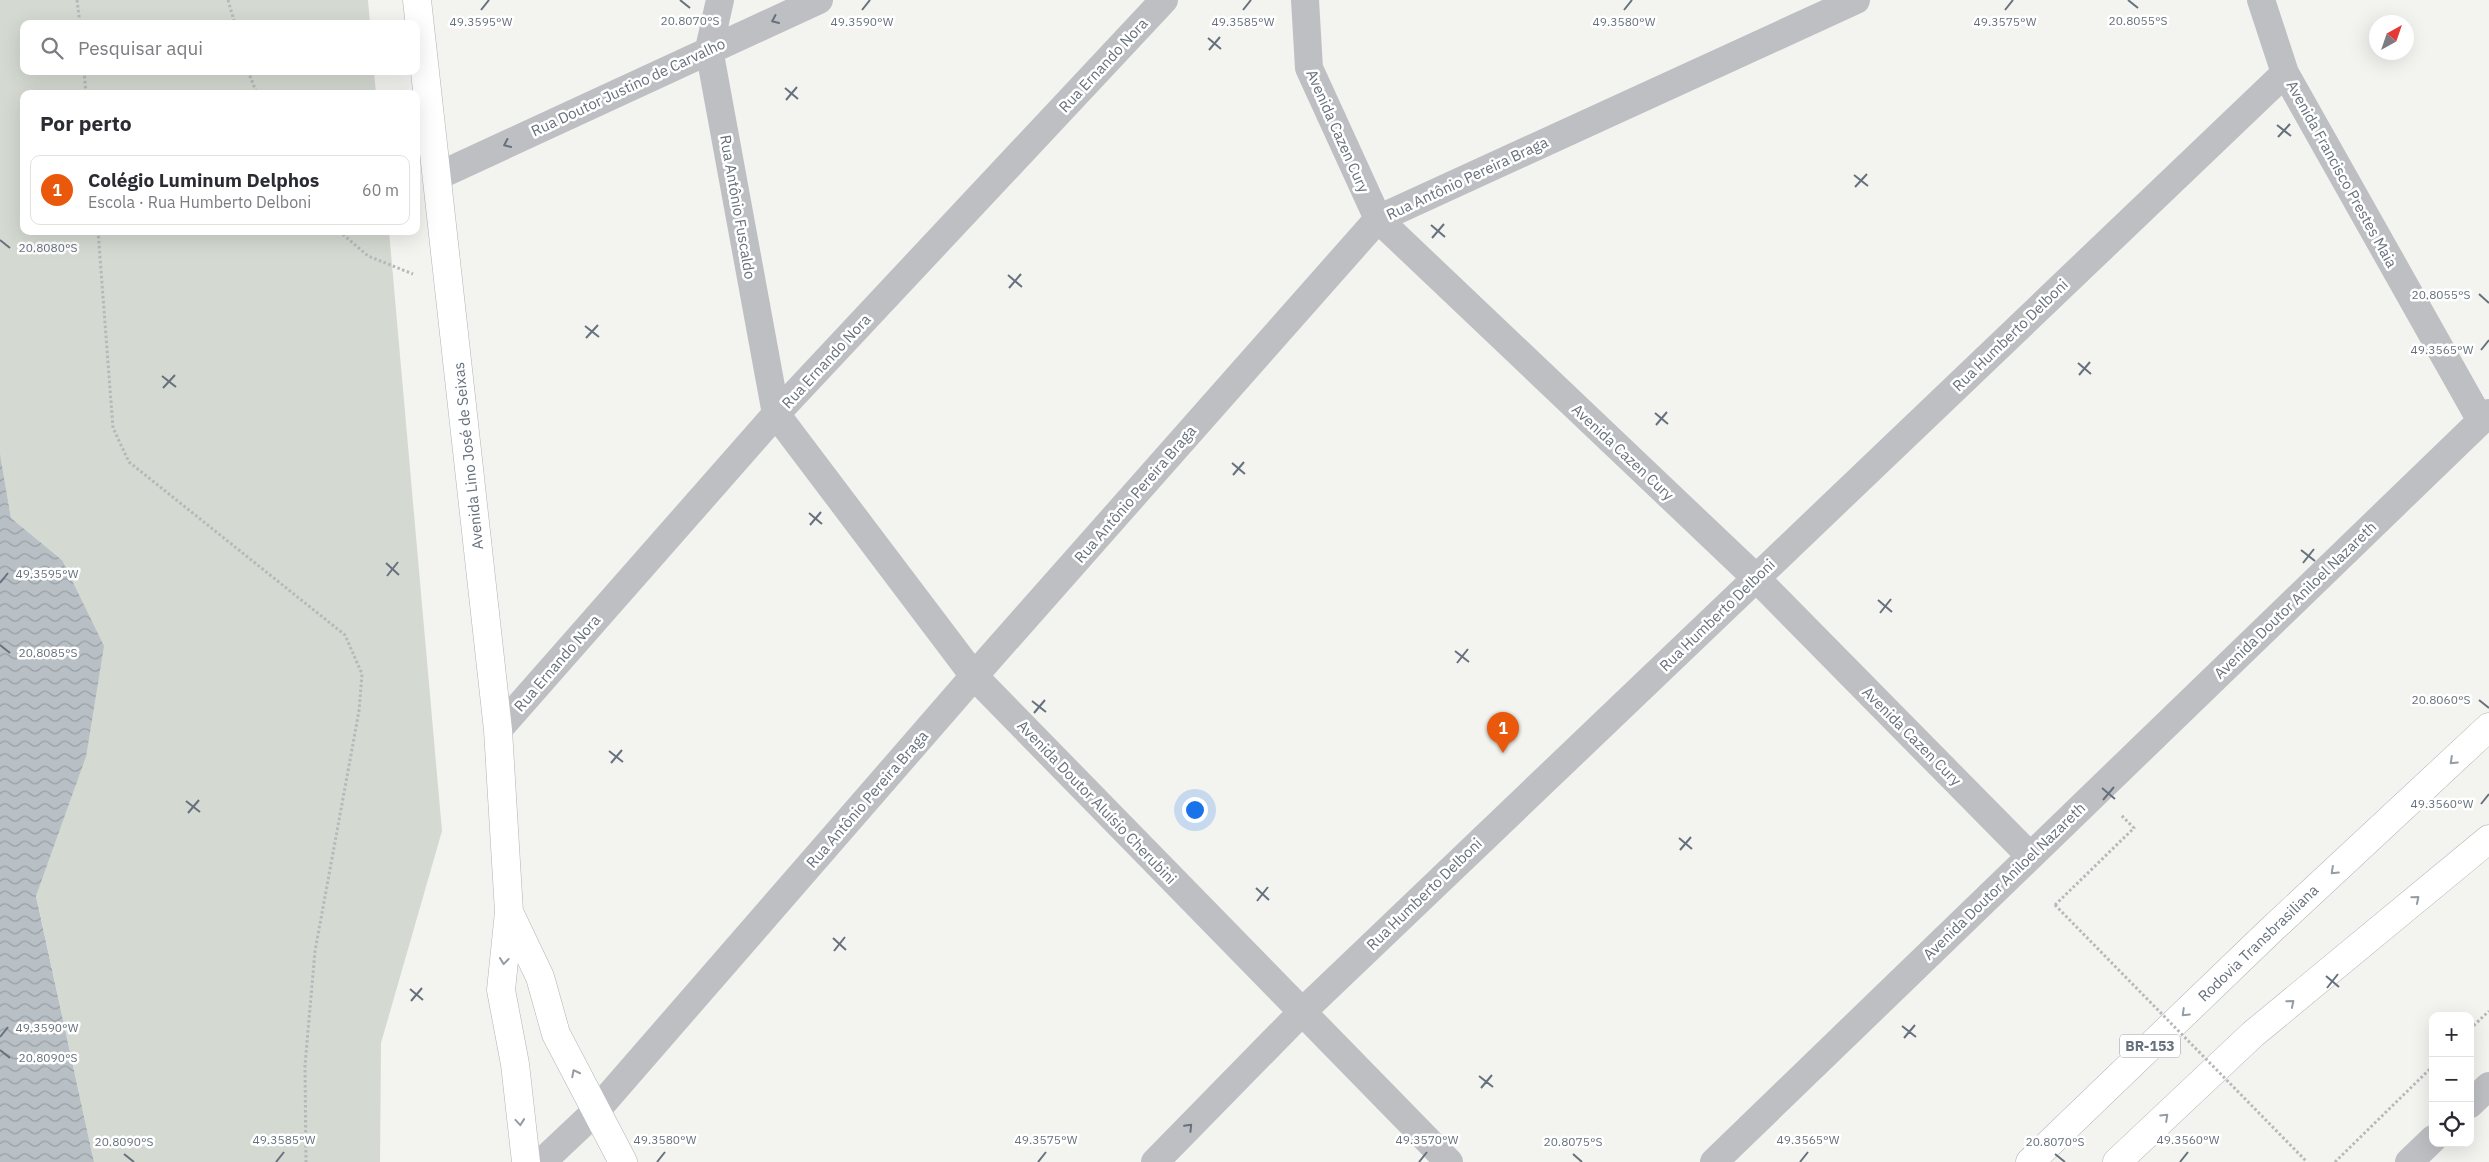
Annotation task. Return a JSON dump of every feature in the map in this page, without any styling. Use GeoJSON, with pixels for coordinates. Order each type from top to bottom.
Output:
{"type":"FeatureCollection","features":[{"type":"Feature","properties":{"kind":"main road","name":"Avenida Lino José de Seixas"},"geometry":{"type":"LineString","coordinates":[[417,0],[419,20]]}},
{"type":"Feature","properties":{"kind":"main road","name":"Avenida Lino José de Seixas"},"geometry":{"type":"LineString","coordinates":[[420,25],[498,730],[509,912],[501,990],[515,1064],[526,1162]]}},
{"type":"Feature","properties":{"kind":"main road","name":"Rodovia Transbrasiliana"},"geometry":{"type":"LineString","coordinates":[[2030,1162],[2270,931],[2489,727]]}},
{"type":"Feature","properties":{"kind":"main road"},"geometry":{"type":"LineString","coordinates":[[2117,1162],[2253,1034],[2489,839]]}},
{"type":"Feature","properties":{"kind":"main road","name":"Avenida Lino José de Seixas"},"geometry":{"type":"LineString","coordinates":[[509,912],[540,977],[556,1034],[595,1112],[623,1162]]}},
{"type":"Feature","properties":{"kind":"street","name":"Rua Antônio Fuscaldo"},"geometry":{"type":"LineString","coordinates":[[720,0],[709,49],[776,414]]}},
{"type":"Feature","properties":{"kind":"street","name":"Rua Doutor Justino de Carvalho"},"geometry":{"type":"LineString","coordinates":[[438,176],[709,49],[819,0]]}},
{"type":"Feature","properties":{"kind":"street","name":"Rua Ernando Nora"},"geometry":{"type":"LineString","coordinates":[[498,730],[776,414],[1164,0]]}},
{"type":"Feature","properties":{"kind":"street","name":"Avenida Cazen Cury"},"geometry":{"type":"LineString","coordinates":[[1305,0],[1309,68],[1378,219],[1756,578],[2030,856]]}},
{"type":"Feature","properties":{"kind":"street","name":"Rua Antônio Pereira Braga"},"geometry":{"type":"LineString","coordinates":[[542,1162],[595,1112],[974,676],[1378,219],[1856,0]]}},
{"type":"Feature","properties":{"kind":"street","name":"Avenida Francisco Prestes Maia"},"geometry":{"type":"LineString","coordinates":[[2261,0],[2285,73],[2485,417]]}},
{"type":"Feature","properties":{"kind":"street","name":"Rua Humberto Delboni"},"geometry":{"type":"LineString","coordinates":[[1155,1162],[1302,1012],[2285,73]]}},
{"type":"Feature","properties":{"kind":"street","name":"Avenida Doutor Aluísio Cherubini"},"geometry":{"type":"LineString","coordinates":[[776,414],[974,676],[1449,1162]]}},
{"type":"Feature","properties":{"kind":"street","name":"Avenida Doutor Aniloel Nazareth"},"geometry":{"type":"LineString","coordinates":[[1714,1162],[2485,417]]}},
{"type":"Feature","properties":{"kind":"street"},"geometry":{"type":"LineString","coordinates":[[2472,1102],[2489,1086]]}},
{"type":"Feature","properties":{"kind":"street"},"geometry":{"type":"LineString","coordinates":[[2409,1162],[2429,1144]]}},
{"type":"Feature","properties":{"kind":"path"},"geometry":{"type":"LineString","coordinates":[[77,0],[80,20]]}},
{"type":"Feature","properties":{"kind":"path"},"geometry":{"type":"LineString","coordinates":[[228,0],[233,20]]}},
{"type":"Feature","properties":{"kind":"path"},"geometry":{"type":"LineString","coordinates":[[84,75],[86,90]]}},
{"type":"Feature","properties":{"kind":"path"},"geometry":{"type":"LineString","coordinates":[[250,75],[255,90]]}},
{"type":"Feature","properties":{"kind":"path"},"geometry":{"type":"LineString","coordinates":[[98,235],[112,428],[129,462],[345,635],[362,674],[358,711],[315,951],[305,1065],[306,1162]]}},
{"type":"Feature","properties":{"kind":"path"},"geometry":{"type":"LineString","coordinates":[[344,235],[368,256],[450,288]]}},
{"type":"Feature","properties":{"kind":"path"},"geometry":{"type":"LineString","coordinates":[[2097,791],[2134,828],[2055,905],[2307,1162]]}},
{"type":"Feature","properties":{"kind":"path"},"geometry":{"type":"LineString","coordinates":[[2474,1025],[2489,1011]]}},
{"type":"Feature","properties":{"kind":"path"},"geometry":{"type":"LineString","coordinates":[[2335,1162],[2429,1070]]}},
{"type":"Feature","properties":{"kind":"shaded area"},"geometry":{"type":"Polygon","coordinates":[[[0,0],[368,0],[370,20],[20,20],[20,75],[374,75],[376,90],[20,90],[20,235],[389,235],[442,831],[381,1043],[380,1162],[94,1162],[36,895],[86,757],[62,560],[11,518],[0,454],[0,0]]]}},
{"type":"Feature","properties":{"kind":"water"},"geometry":{"type":"Polygon","coordinates":[[[0,454],[11,518],[62,560],[104,646],[86,757],[36,896],[94,1162],[0,1162],[0,454]]]}},
{"type":"Feature","properties":{"kind":"place","name":"Colégio Luminum Delphos"},"geometry":{"type":"Point","coordinates":[1503,753]}}]}
